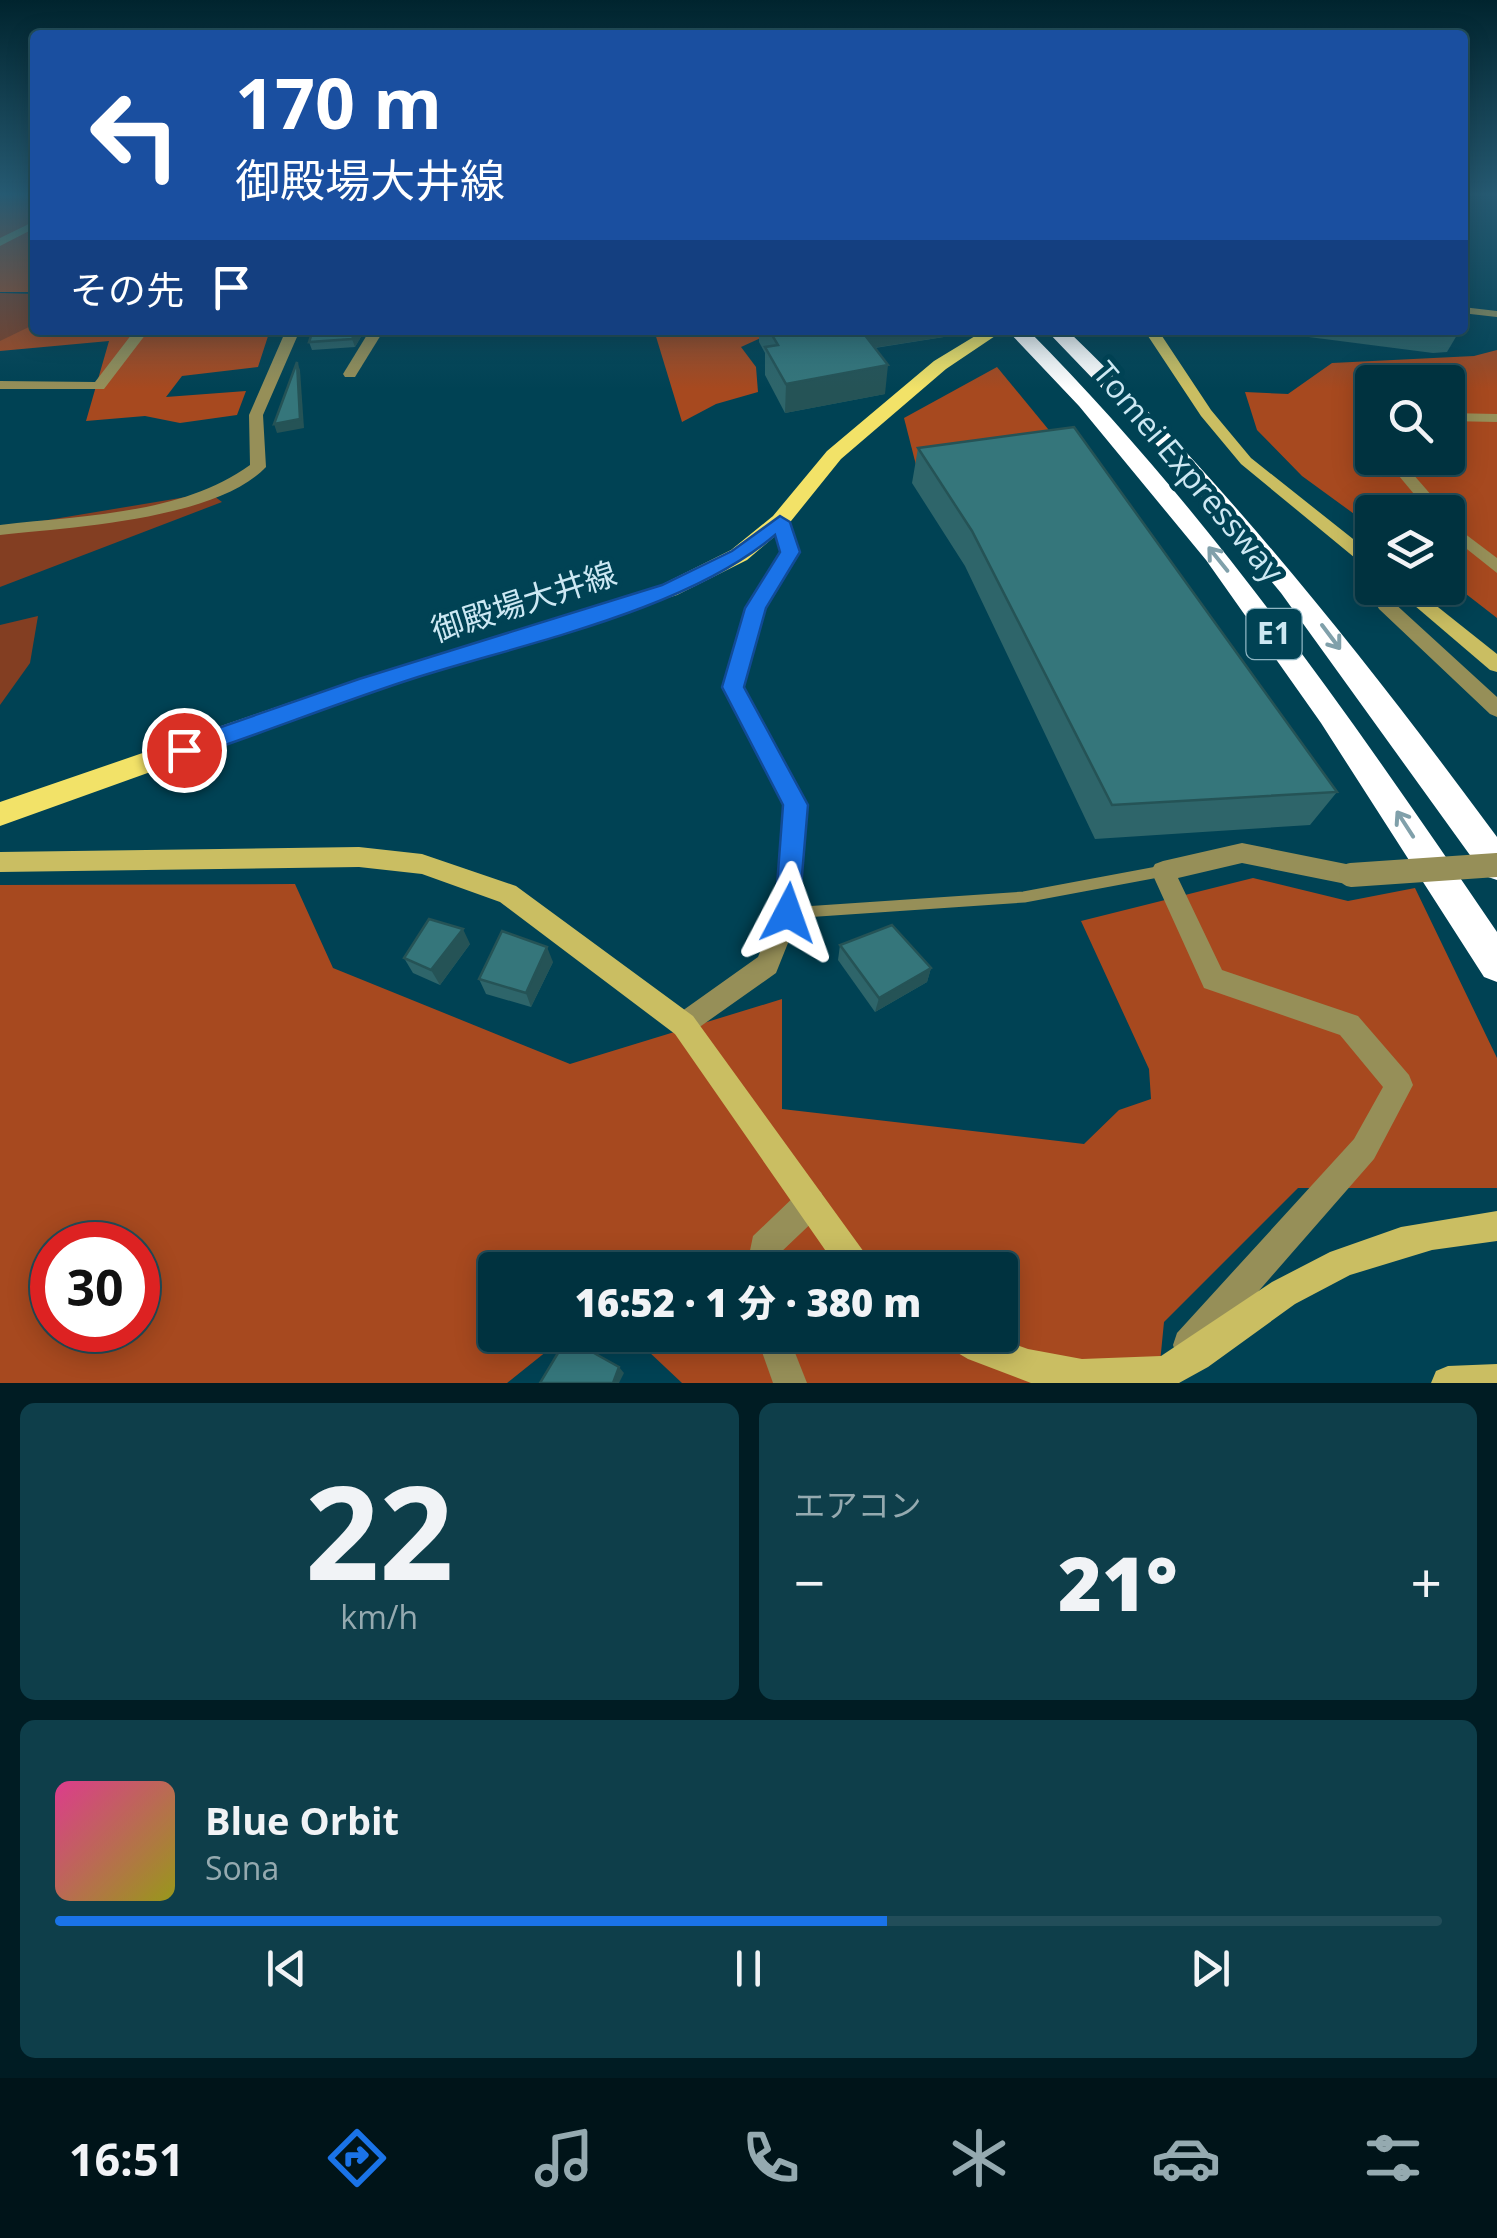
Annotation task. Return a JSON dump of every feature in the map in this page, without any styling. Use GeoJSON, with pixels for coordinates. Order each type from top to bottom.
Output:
{"type":"FeatureCollection","features":[{"type":"Feature","properties":{"kind":"highway","name":"Tomei Expressway"},"geometry":{"type":"LineString","coordinates":[[1022,335],[1137,459],[1228,571],[1333,715],[1497,964]]}},
{"type":"Feature","properties":{"kind":"highway","name":"Tomei Expressway"},"geometry":{"type":"LineString","coordinates":[[1061,335],[1177,454],[1280,572],[1400,727],[1497,865]]}},
{"type":"Feature","properties":{"kind":"main road","name":"御殿場大井線"},"geometry":{"type":"LineString","coordinates":[[0,814],[367,685],[669,590],[739,556],[780,522],[834,455],[940,365],[985,335]]}},
{"type":"Feature","properties":{"kind":"street"},"geometry":{"type":"LineString","coordinates":[[0,385],[99,386],[138,335]]}},
{"type":"Feature","properties":{"kind":"street"},"geometry":{"type":"LineString","coordinates":[[0,530],[176,503],[246,479],[258,468],[256,414],[291,335]]}},
{"type":"Feature","properties":{"kind":"street"},"geometry":{"type":"LineString","coordinates":[[350,374],[374,335]]}},
{"type":"Feature","properties":{"kind":"street"},"geometry":{"type":"LineString","coordinates":[[1155,335],[1215,424],[1246,462],[1355,549]]}},
{"type":"Feature","properties":{"kind":"street"},"geometry":{"type":"LineString","coordinates":[[1465,417],[1497,418]]}},
{"type":"Feature","properties":{"kind":"street"},"geometry":{"type":"LineString","coordinates":[[1406,475],[1423,495]]}},
{"type":"Feature","properties":{"kind":"street"},"geometry":{"type":"LineString","coordinates":[[684,1025],[766,964],[788,913],[796,805],[733,687],[756,608],[790,552],[780,522]]}},
{"type":"Feature","properties":{"kind":"street"},"geometry":{"type":"LineString","coordinates":[[1465,540],[1497,567]]}},
{"type":"Feature","properties":{"kind":"street"},"geometry":{"type":"LineString","coordinates":[[1385,605],[1497,710]]}},
{"type":"Feature","properties":{"kind":"street"},"geometry":{"type":"LineString","coordinates":[[1421,605],[1497,666]]}},
{"type":"Feature","properties":{"kind":"street"},"geometry":{"type":"LineString","coordinates":[[1167,1378],[1364,1149],[1399,1085],[1349,1025],[1213,979],[1163,871],[1242,853],[1351,874],[1497,865]]}},
{"type":"Feature","properties":{"kind":"street"},"geometry":{"type":"LineString","coordinates":[[0,862],[358,857],[422,864],[508,894],[684,1025],[845,1252]]}},
{"type":"Feature","properties":{"kind":"street"},"geometry":{"type":"LineString","coordinates":[[764,1252],[764,1247],[810,1203]]}},
{"type":"Feature","properties":{"kind":"street"},"geometry":{"type":"LineString","coordinates":[[982,1352],[1084,1379],[1167,1378],[1291,1287],[1380,1244],[1497,1226]]}},
{"type":"Feature","properties":{"kind":"street"},"geometry":{"type":"LineString","coordinates":[[778,1352],[790,1383]]}},
{"type":"Feature","properties":{"kind":"street"},"geometry":{"type":"LineString","coordinates":[[1448,1383],[1497,1381]]}},
{"type":"Feature","properties":{"kind":"lane"},"geometry":{"type":"LineString","coordinates":[[1468,311],[1497,314]]}},
{"type":"Feature","properties":{"kind":"lane"},"geometry":{"type":"LineString","coordinates":[[788,913],[966,900],[1006,902],[1120,883],[1163,871]]}},
{"type":"Feature","properties":{"kind":"shaded area"},"geometry":{"type":"Polygon","coordinates":[[[0,260],[30,260],[30,292],[0,292],[0,260]]]}},
{"type":"Feature","properties":{"kind":"shaded area"},"geometry":{"type":"Polygon","coordinates":[[[0,293],[30,294],[30,327],[0,342],[0,293]]]}},
{"type":"Feature","properties":{"kind":"shaded area"},"geometry":{"type":"Polygon","coordinates":[[[30,326],[30,335],[268,335],[258,367],[182,376],[166,397],[246,391],[237,415],[180,423],[145,416],[86,421],[109,341],[0,351],[0,341],[30,326]]]}},
{"type":"Feature","properties":{"kind":"shaded area"},"geometry":{"type":"Polygon","coordinates":[[[656,335],[764,335],[741,347],[756,367],[758,392],[716,404],[682,422],[656,335]]]}},
{"type":"Feature","properties":{"kind":"shaded area"},"geometry":{"type":"Polygon","coordinates":[[[1497,350],[1497,618],[1465,593],[1465,495],[1355,495],[1355,515],[1302,476],[1257,430],[1245,392],[1288,394],[1332,363],[1474,356],[1497,350]]]}},
{"type":"Feature","properties":{"kind":"shaded area"},"geometry":{"type":"Polygon","coordinates":[[[997,367],[1062,446],[916,465],[904,418],[997,367]]]}},
{"type":"Feature","properties":{"kind":"shaded area"},"geometry":{"type":"Polygon","coordinates":[[[210,493],[222,502],[0,587],[0,528],[210,493]]]}},
{"type":"Feature","properties":{"kind":"shaded area"},"geometry":{"type":"Polygon","coordinates":[[[38,616],[30,663],[0,705],[0,625],[38,616]]]}},
{"type":"Feature","properties":{"kind":"shaded area"},"geometry":{"type":"Polygon","coordinates":[[[1253,878],[1348,901],[1415,888],[1497,1058],[1497,1188],[1298,1188],[1164,1322],[1158,1383],[682,1383],[649,1352],[1018,1352],[1018,1252],[478,1252],[478,1352],[546,1352],[507,1383],[0,1383],[0,885],[295,884],[333,968],[570,1064],[782,999],[782,1109],[1084,1144],[1119,1110],[1151,1099],[1149,1069],[1081,921],[1253,878]]]}},
{"type":"Feature","properties":{"kind":"building"},"geometry":{"type":"Polygon","coordinates":[[[311,335],[355,335],[352,339],[309,342],[311,335]]]}},
{"type":"Feature","properties":{"kind":"building"},"geometry":{"type":"Polygon","coordinates":[[[772,335],[865,335],[888,365],[786,384],[765,347],[778,345],[772,335]]]}},
{"type":"Feature","properties":{"kind":"building"},"geometry":{"type":"Polygon","coordinates":[[[297,362],[300,419],[274,424],[297,362]]]}},
{"type":"Feature","properties":{"kind":"building"},"geometry":{"type":"Polygon","coordinates":[[[1074,427],[1337,792],[1112,805],[972,531],[918,448],[1074,427]]]}},
{"type":"Feature","properties":{"kind":"building"},"geometry":{"type":"Polygon","coordinates":[[[429,919],[463,929],[431,970],[404,958],[429,919]]]}},
{"type":"Feature","properties":{"kind":"building"},"geometry":{"type":"Polygon","coordinates":[[[892,925],[931,968],[879,998],[840,945],[892,925]]]}},
{"type":"Feature","properties":{"kind":"building"},"geometry":{"type":"Polygon","coordinates":[[[502,931],[547,947],[526,993],[479,979],[502,931]]]}},
{"type":"Feature","properties":{"kind":"building"},"geometry":{"type":"Polygon","coordinates":[[[559,1352],[592,1352],[619,1367],[613,1383],[540,1383],[559,1352]]]}},
{"type":"Feature","properties":{"kind":"route"},"geometry":{"type":"LineString","coordinates":[[184,750],[367,685],[669,590],[739,556],[780,522],[790,552],[756,608],[733,687],[796,805],[788,913]]}}]}
